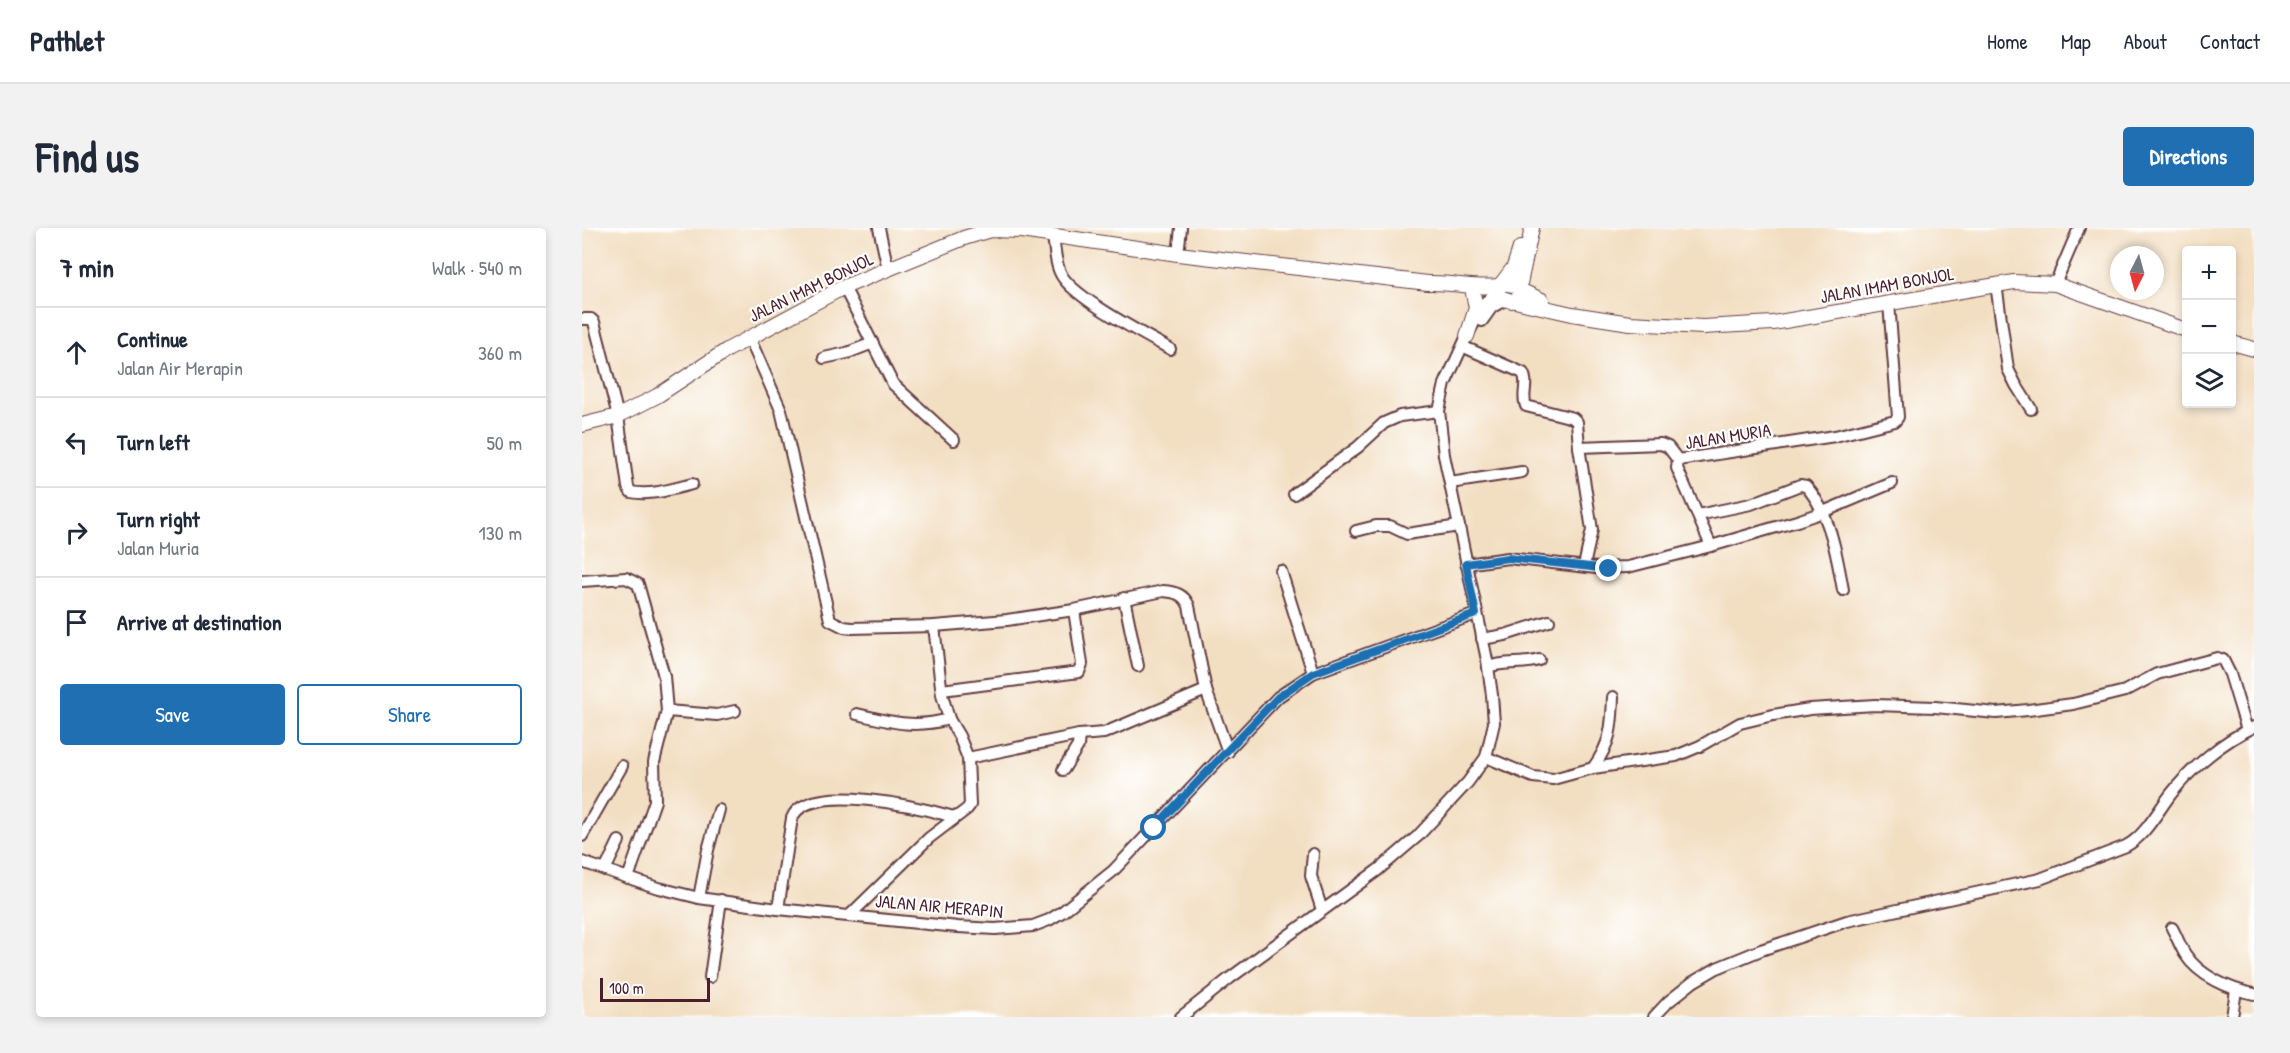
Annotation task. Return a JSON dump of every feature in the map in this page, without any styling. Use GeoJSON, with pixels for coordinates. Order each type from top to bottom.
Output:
{"type":"FeatureCollection","features":[{"type":"Feature","properties":{"kind":"main road"},"geometry":{"type":"LineString","coordinates":[[1506,292],[1526,228]]}},
{"type":"Feature","properties":{"kind":"main road"},"geometry":{"type":"LineString","coordinates":[[1506,292],[1532,228]]}},
{"type":"Feature","properties":{"kind":"main road","name":"JALAN IMAM BONJOL"},"geometry":{"type":"LineString","coordinates":[[582,425],[618,416],[657,396],[749,337],[844,287],[990,230],[1021,230],[1178,254],[1428,283],[1486,287],[1536,298],[1586,316],[1630,323],[1703,327],[1773,324],[1996,284],[2030,281],[2055,284],[2182,328]]}},
{"type":"Feature","properties":{"kind":"main road","name":"JALAN IMAM BONJOL"},"geometry":{"type":"LineString","coordinates":[[1428,283],[1442,288],[1473,292],[1506,292]]}},
{"type":"Feature","properties":{"kind":"main road"},"geometry":{"type":"LineString","coordinates":[[1465,342],[1476,308],[1473,292]]}},
{"type":"Feature","properties":{"kind":"main road"},"geometry":{"type":"LineString","coordinates":[[2236,344],[2254,349]]}},
{"type":"Feature","properties":{"kind":"street"},"geometry":{"type":"LineString","coordinates":[[879,228],[888,269]]}},
{"type":"Feature","properties":{"kind":"street"},"geometry":{"type":"LineString","coordinates":[[1178,254],[1181,228]]}},
{"type":"Feature","properties":{"kind":"street"},"geometry":{"type":"LineString","coordinates":[[2055,284],[2079,228]]}},
{"type":"Feature","properties":{"kind":"street"},"geometry":{"type":"LineString","coordinates":[[1053,236],[1060,273],[1070,285],[1128,325],[1170,349]]}},
{"type":"Feature","properties":{"kind":"street"},"geometry":{"type":"LineString","coordinates":[[1996,284],[2008,369],[2031,409]]}},
{"type":"Feature","properties":{"kind":"street"},"geometry":{"type":"LineString","coordinates":[[844,287],[893,384],[954,440]]}},
{"type":"Feature","properties":{"kind":"street"},"geometry":{"type":"LineString","coordinates":[[1181,1017],[1378,870],[1430,825],[1468,782],[1486,757],[1493,734],[1488,667],[1441,438],[1439,411],[1445,384],[1485,302],[1506,292]]}},
{"type":"Feature","properties":{"kind":"street","name":"JALAN MURIA"},"geometry":{"type":"LineString","coordinates":[[1711,546],[1677,468],[1678,460],[1835,436],[1895,421],[1898,417],[1889,303]]}},
{"type":"Feature","properties":{"kind":"street"},"geometry":{"type":"LineString","coordinates":[[582,319],[591,319],[594,322],[618,416],[628,487],[631,492],[641,494],[692,484]]}},
{"type":"Feature","properties":{"kind":"street"},"geometry":{"type":"LineString","coordinates":[[749,337],[781,410],[830,620],[851,628],[934,626],[1008,620],[1074,610],[1163,591],[1180,594],[1186,600],[1192,618],[1206,690],[1228,752]]}},
{"type":"Feature","properties":{"kind":"street"},"geometry":{"type":"LineString","coordinates":[[1465,342],[1523,373],[1526,380],[1525,405],[1529,408],[1573,418],[1576,422],[1592,530],[1584,566]]}},
{"type":"Feature","properties":{"kind":"street"},"geometry":{"type":"LineString","coordinates":[[824,358],[847,353],[873,343]]}},
{"type":"Feature","properties":{"kind":"street"},"geometry":{"type":"LineString","coordinates":[[1294,494],[1358,447],[1384,423],[1400,416],[1439,411]]}},
{"type":"Feature","properties":{"kind":"street"},"geometry":{"type":"LineString","coordinates":[[1579,447],[1661,444],[1668,447],[1678,460]]}},
{"type":"Feature","properties":{"kind":"street"},"geometry":{"type":"LineString","coordinates":[[1450,483],[1522,472]]}},
{"type":"Feature","properties":{"kind":"street"},"geometry":{"type":"LineString","coordinates":[[1466,564],[1508,558],[1609,569],[1628,567],[1711,546],[1823,512],[1892,483]]}},
{"type":"Feature","properties":{"kind":"street"},"geometry":{"type":"LineString","coordinates":[[1698,515],[1751,504],[1800,485],[1808,487],[1823,512],[1836,551],[1843,590]]}},
{"type":"Feature","properties":{"kind":"street"},"geometry":{"type":"LineString","coordinates":[[1356,531],[1376,526],[1390,526],[1407,534],[1459,526]]}},
{"type":"Feature","properties":{"kind":"street"},"geometry":{"type":"LineString","coordinates":[[1281,571],[1313,673]]}},
{"type":"Feature","properties":{"kind":"street"},"geometry":{"type":"LineString","coordinates":[[582,581],[626,578],[638,584],[664,676],[667,711],[654,762],[655,801],[628,878]]}},
{"type":"Feature","properties":{"kind":"street"},"geometry":{"type":"LineString","coordinates":[[1124,598],[1138,666]]}},
{"type":"Feature","properties":{"kind":"street"},"geometry":{"type":"LineString","coordinates":[[942,690],[1078,672],[1082,664],[1074,610]]}},
{"type":"Feature","properties":{"kind":"street","name":"JALAN AIR MERAPIN"},"geometry":{"type":"LineString","coordinates":[[582,862],[684,896],[778,909],[994,930],[1033,926],[1048,920],[1113,871],[1278,697],[1313,673],[1476,614]]}},
{"type":"Feature","properties":{"kind":"street"},"geometry":{"type":"LineString","coordinates":[[1482,639],[1505,635],[1549,621]]}},
{"type":"Feature","properties":{"kind":"street"},"geometry":{"type":"LineString","coordinates":[[850,915],[919,847],[970,805],[968,758],[949,719],[942,690],[934,626]]}},
{"type":"Feature","properties":{"kind":"street"},"geometry":{"type":"LineString","coordinates":[[1486,757],[1533,777],[1546,780],[1593,768],[1676,756],[1700,746],[1740,723],[1773,715],[1875,705],[1996,713],[2045,708],[2125,691],[2157,674],[2217,658],[2226,663],[2250,729],[2221,746],[2188,776],[2173,791],[2137,839],[2126,846],[2040,879],[1847,921],[1761,950],[1717,968],[1693,982],[1668,1002],[1654,1017]]}},
{"type":"Feature","properties":{"kind":"street"},"geometry":{"type":"LineString","coordinates":[[1488,667],[1497,664],[1525,664],[1539,660]]}},
{"type":"Feature","properties":{"kind":"street"},"geometry":{"type":"LineString","coordinates":[[968,758],[1079,735],[1104,733],[1206,690]]}},
{"type":"Feature","properties":{"kind":"street"},"geometry":{"type":"LineString","coordinates":[[1593,768],[1603,754],[1609,739],[1613,697]]}},
{"type":"Feature","properties":{"kind":"street"},"geometry":{"type":"LineString","coordinates":[[667,711],[717,715],[735,711]]}},
{"type":"Feature","properties":{"kind":"street"},"geometry":{"type":"LineString","coordinates":[[857,714],[909,725],[932,724],[949,719]]}},
{"type":"Feature","properties":{"kind":"street"},"geometry":{"type":"LineString","coordinates":[[1063,770],[1078,746],[1079,735]]}},
{"type":"Feature","properties":{"kind":"street"},"geometry":{"type":"LineString","coordinates":[[582,836],[622,766]]}},
{"type":"Feature","properties":{"kind":"street"},"geometry":{"type":"LineString","coordinates":[[778,909],[792,818],[795,811],[806,804],[829,800],[885,802],[919,807],[954,818]]}},
{"type":"Feature","properties":{"kind":"street"},"geometry":{"type":"LineString","coordinates":[[699,898],[708,850],[719,810]]}},
{"type":"Feature","properties":{"kind":"street"},"geometry":{"type":"LineString","coordinates":[[605,870],[619,841]]}},
{"type":"Feature","properties":{"kind":"street"},"geometry":{"type":"LineString","coordinates":[[1313,854],[1311,876],[1322,910]]}},
{"type":"Feature","properties":{"kind":"street"},"geometry":{"type":"LineString","coordinates":[[710,977],[721,900]]}},
{"type":"Feature","properties":{"kind":"street"},"geometry":{"type":"LineString","coordinates":[[2172,928],[2185,954],[2202,972],[2236,990],[2254,994]]}},
{"type":"Feature","properties":{"kind":"street"},"geometry":{"type":"LineString","coordinates":[[2232,1017],[2236,990]]}},
{"type":"Feature","properties":{"kind":"route"},"geometry":{"type":"LineString","coordinates":[[1154,828],[1278,697],[1297,683],[1313,673],[1476,614],[1466,564],[1501,558],[1519,558],[1536,562],[1609,569]]}}]}
